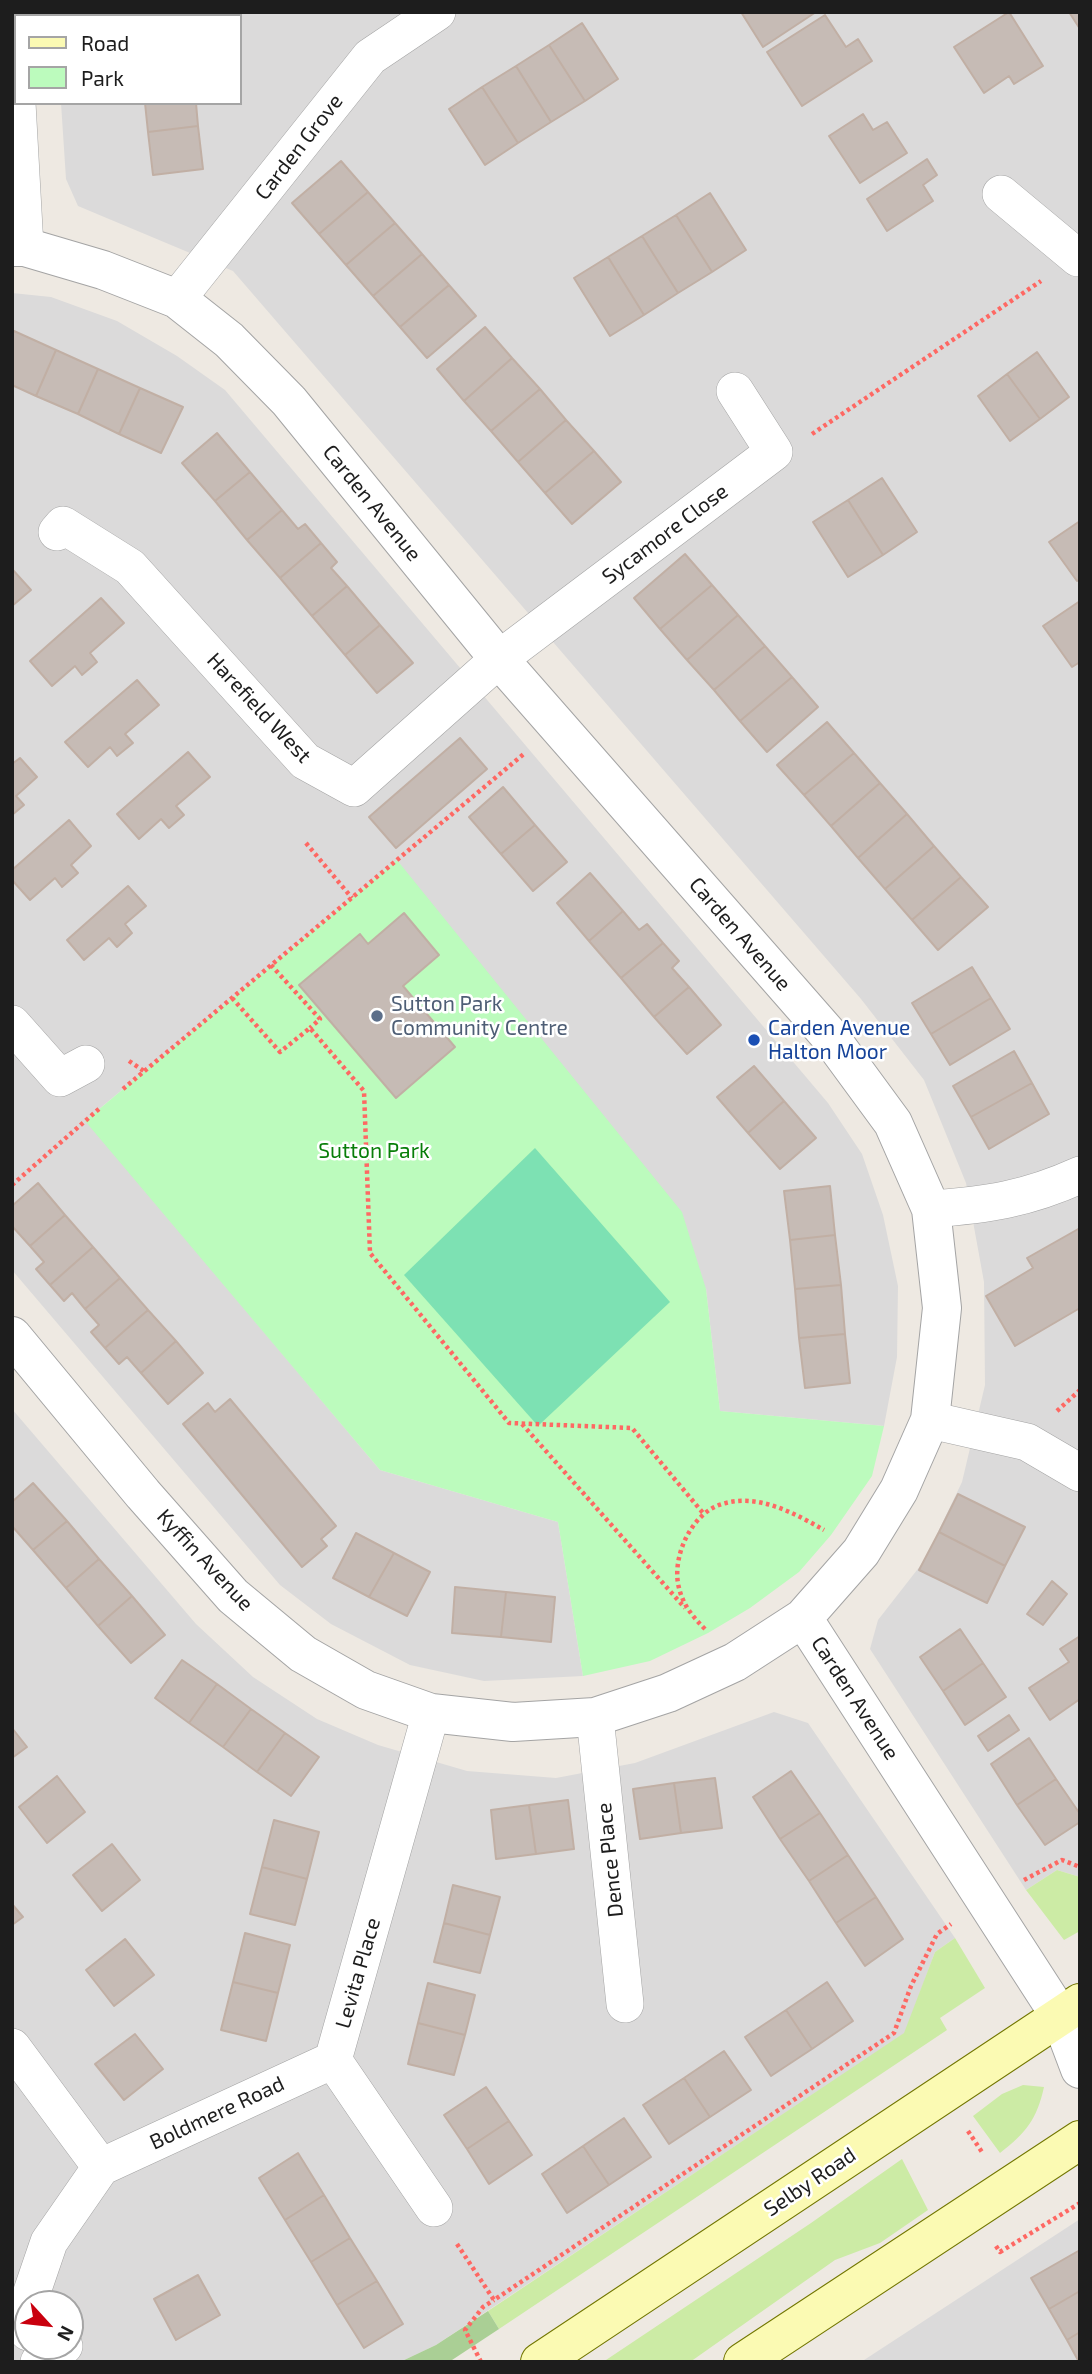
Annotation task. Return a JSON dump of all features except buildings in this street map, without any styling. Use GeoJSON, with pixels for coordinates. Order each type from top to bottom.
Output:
{"type":"FeatureCollection","features":[{"type":"Feature","properties":{"kind":"main road","name":"Selby Road"},"geometry":{"type":"LineString","coordinates":[[540,2362],[1070,2010]]}},
{"type":"Feature","properties":{"kind":"main road"},"geometry":{"type":"LineString","coordinates":[[743,2362],[1080,2140]]}},
{"type":"Feature","properties":{"kind":"street","name":"Carden Grove"},"geometry":{"type":"LineString","coordinates":[[177,299],[370,57],[437,12]]}},
{"type":"Feature","properties":{"kind":"street"},"geometry":{"type":"LineString","coordinates":[[17,105],[19,247]]}},
{"type":"Feature","properties":{"kind":"street"},"geometry":{"type":"LineString","coordinates":[[1001,194],[1073,262]]}},
{"type":"Feature","properties":{"kind":"street","name":"Carden Avenue"},"geometry":{"type":"LineString","coordinates":[[19,247],[103,270],[177,299],[229,340],[289,401],[499,659],[827,1033],[893,1123],[931,1209],[942,1308],[930,1420],[899,1490],[861,1552],[803,1618],[985,1899],[1070,2010],[1080,2069]]}},
{"type":"Feature","properties":{"kind":"street"},"geometry":{"type":"LineString","coordinates":[[735,391],[774,452]]}},
{"type":"Feature","properties":{"kind":"street","name":"Sycamore Close"},"geometry":{"type":"LineString","coordinates":[[499,659],[774,452]]}},
{"type":"Feature","properties":{"kind":"street","name":"Harefield West"},"geometry":{"type":"LineString","coordinates":[[57,531],[62,525],[130,567],[305,761],[354,789],[499,659]]}},
{"type":"Feature","properties":{"kind":"street"},"geometry":{"type":"LineString","coordinates":[[12,1024],[60,1078],[86,1064]]}},
{"type":"Feature","properties":{"kind":"street"},"geometry":{"type":"LineString","coordinates":[[931,1209],[986,1205],[1027,1196],[1080,1175]]}},
{"type":"Feature","properties":{"kind":"street","name":"Kyffin Avenue"},"geometry":{"type":"LineString","coordinates":[[12,1336],[143,1494],[233,1596],[303,1654],[366,1690],[431,1713],[513,1722],[595,1717],[668,1693],[735,1662],[803,1618]]}},
{"type":"Feature","properties":{"kind":"street"},"geometry":{"type":"LineString","coordinates":[[930,1420],[1027,1442],[1080,1473]]}},
{"type":"Feature","properties":{"kind":"street","name":"Levita Place"},"geometry":{"type":"LineString","coordinates":[[333,2060],[431,1713]]}},
{"type":"Feature","properties":{"kind":"street","name":"Dence Place"},"geometry":{"type":"LineString","coordinates":[[595,1717],[625,2004]]}},
{"type":"Feature","properties":{"kind":"street"},"geometry":{"type":"LineString","coordinates":[[12,2047],[101,2167],[49,2242],[33,2290]]}},
{"type":"Feature","properties":{"kind":"street"},"geometry":{"type":"LineString","coordinates":[[333,2060],[434,2208]]}},
{"type":"Feature","properties":{"kind":"street","name":"Boldmere Road"},"geometry":{"type":"LineString","coordinates":[[101,2167],[333,2060]]}},
{"type":"Feature","properties":{"kind":"path"},"geometry":{"type":"LineString","coordinates":[[774,452],[793,447],[1035,284],[1073,262]]}},
{"type":"Feature","properties":{"kind":"path"},"geometry":{"type":"LineString","coordinates":[[114,1096],[558,726]]}},
{"type":"Feature","properties":{"kind":"path"},"geometry":{"type":"LineString","coordinates":[[306,843],[352,898]]}},
{"type":"Feature","properties":{"kind":"path"},"geometry":{"type":"LineString","coordinates":[[232,998],[281,1052],[310,1028],[320,1019],[271,965]]}},
{"type":"Feature","properties":{"kind":"path"},"geometry":{"type":"LineString","coordinates":[[310,1028],[364,1091],[370,1253],[509,1423],[632,1428],[703,1513]]}},
{"type":"Feature","properties":{"kind":"path"},"geometry":{"type":"LineString","coordinates":[[12,1185],[105,1104]]}},
{"type":"Feature","properties":{"kind":"path"},"geometry":{"type":"LineString","coordinates":[[522,1424],[735,1662]]}},
{"type":"Feature","properties":{"kind":"path"},"geometry":{"type":"LineString","coordinates":[[688,1611],[678,1587],[679,1559],[687,1536],[703,1513],[722,1504],[750,1501],[780,1507],[861,1552]]}},
{"type":"Feature","properties":{"kind":"path"},"geometry":{"type":"LineString","coordinates":[[481,2362],[466,2330],[483,2307],[894,2033],[911,1986],[937,1934],[985,1899],[1062,1860],[1080,1867]]}},
{"type":"Feature","properties":{"kind":"path"},"geometry":{"type":"LineString","coordinates":[[940,2095],[983,2151],[971,2158]]}},
{"type":"Feature","properties":{"kind":"path"},"geometry":{"type":"LineString","coordinates":[[973,2208],[1000,2252],[1080,2203]]}},
{"type":"Feature","properties":{"kind":"path"},"geometry":{"type":"LineString","coordinates":[[434,2208],[494,2300]]}},
{"type":"Feature","properties":{"kind":"shaded area"},"geometry":{"type":"Polygon","coordinates":[[[12,12],[1080,12],[1080,1877],[1057,1870],[1026,1890],[870,1649],[878,1620],[924,1561],[962,1482],[985,1385],[984,1282],[966,1183],[924,1080],[861,999],[233,271],[78,206],[66,179],[61,105],[242,105],[242,14],[14,14],[12,82],[12,12]]]}},
{"type":"Feature","properties":{"kind":"shaded area"},"geometry":{"type":"Polygon","coordinates":[[[12,293],[51,297],[117,321],[177,356],[225,390],[828,1103],[862,1154],[883,1215],[898,1286],[897,1357],[884,1426],[720,1411],[706,1289],[397,860],[86,1120],[380,1470],[558,1522],[583,1676],[484,1681],[410,1665],[331,1624],[280,1585],[12,1270],[12,293]]]}},
{"type":"Feature","properties":{"kind":"shaded area"},"geometry":{"type":"Polygon","coordinates":[[[12,1409],[196,1624],[253,1677],[317,1719],[378,1745],[467,1771],[556,1778],[635,1763],[774,1712],[808,1723],[955,1938],[935,1952],[905,2033],[436,2345],[400,2362],[12,2362],[12,1409]]]}},
{"type":"Feature","properties":{"kind":"shaded area"},"geometry":{"type":"Polygon","coordinates":[[[1080,2219],[1080,2362],[861,2362],[1080,2219]]]}},
{"type":"Feature","properties":{"kind":"green space","name":"Sutton Park"},"geometry":{"type":"Polygon","coordinates":[[[397,860],[682,1212],[706,1289],[720,1411],[884,1426],[872,1476],[831,1535],[799,1572],[750,1608],[708,1633],[650,1661],[583,1676],[558,1522],[380,1470],[85,1121],[397,860]]]}},
{"type":"Feature","properties":{"kind":"green space"},"geometry":{"type":"Polygon","coordinates":[[[535,1148],[670,1302],[538,1426],[404,1275],[535,1148]]]}},
{"type":"Feature","properties":{"kind":"green space"},"geometry":{"type":"Polygon","coordinates":[[[1057,1870],[1080,1877],[1080,1931],[1064,1940],[1026,1890],[1057,1870]]]}},
{"type":"Feature","properties":{"kind":"green space"},"geometry":{"type":"Polygon","coordinates":[[[955,1938],[985,1988],[940,2018],[947,2030],[499,2329],[488,2311],[904,2033],[935,1952],[955,1938]]]}},
{"type":"Feature","properties":{"kind":"green space"},"geometry":{"type":"Polygon","coordinates":[[[1023,2085],[1044,2087],[1041,2098],[1029,2124],[1017,2139],[1000,2153],[973,2116],[1002,2094],[1023,2085]]]}},
{"type":"Feature","properties":{"kind":"green space"},"geometry":{"type":"Polygon","coordinates":[[[902,2159],[928,2210],[880,2243],[835,2260],[690,2362],[603,2362],[811,2223],[902,2159]]]}},
{"type":"Feature","properties":{"kind":"green space"},"geometry":{"type":"Polygon","coordinates":[[[488,2311],[499,2329],[449,2362],[400,2362],[436,2345],[488,2311]]]}},
{"type":"Feature","properties":{"kind":"place","name":"Sutton Park Community Centre"},"geometry":{"type":"Point","coordinates":[377,1016]}},
{"type":"Feature","properties":{"kind":"place","name":"Carden Avenue Halton Moor"},"geometry":{"type":"Point","coordinates":[754,1040]}}]}
